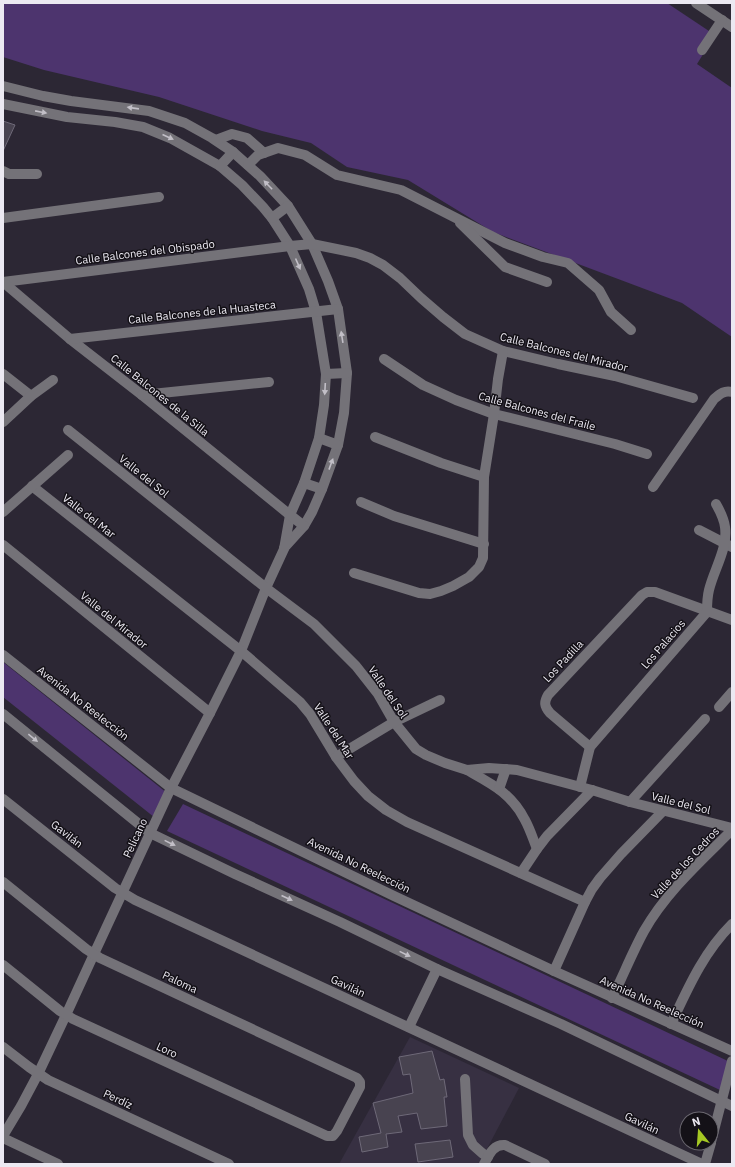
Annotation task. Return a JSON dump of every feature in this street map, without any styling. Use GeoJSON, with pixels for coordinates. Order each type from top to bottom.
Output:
{"type":"FeatureCollection","features":[{"type":"Feature","properties":{"kind":"street"},"geometry":{"type":"LineString","coordinates":[[696,3],[729,23],[702,50]]}},
{"type":"Feature","properties":{"kind":"street","name":"Pelícano"},"geometry":{"type":"LineString","coordinates":[[3,86],[42,96],[71,101],[149,111],[185,123],[216,140],[233,152],[260,176],[288,206],[312,244],[338,309],[347,373],[344,413],[338,445],[312,512],[304,526],[284,549]]}},
{"type":"Feature","properties":{"kind":"street","name":"Pelícano"},"geometry":{"type":"LineString","coordinates":[[3,104],[67,117],[115,122],[143,127],[170,138],[220,166],[263,206],[290,246],[309,289],[316,312],[326,374],[324,405],[319,438],[304,482],[290,515],[284,549],[266,588],[241,650],[171,788],[38,1074],[3,1137]]}},
{"type":"Feature","properties":{"kind":"street"},"geometry":{"type":"LineString","coordinates":[[143,127],[149,111]]}},
{"type":"Feature","properties":{"kind":"street"},"geometry":{"type":"LineString","coordinates":[[216,140],[232,134],[246,138],[264,153]]}},
{"type":"Feature","properties":{"kind":"street"},"geometry":{"type":"LineString","coordinates":[[248,165],[258,155],[278,148],[305,154],[337,175],[401,190],[505,243],[543,257],[568,263],[599,290],[611,312],[631,330]]}},
{"type":"Feature","properties":{"kind":"street"},"geometry":{"type":"LineString","coordinates":[[220,166],[233,152]]}},
{"type":"Feature","properties":{"kind":"street"},"geometry":{"type":"LineString","coordinates":[[3,171],[9,174],[37,174]]}},
{"type":"Feature","properties":{"kind":"street"},"geometry":{"type":"LineString","coordinates":[[3,218],[159,197]]}},
{"type":"Feature","properties":{"kind":"street"},"geometry":{"type":"LineString","coordinates":[[272,218],[288,206]]}},
{"type":"Feature","properties":{"kind":"street"},"geometry":{"type":"LineString","coordinates":[[451,215],[505,267],[547,282]]}},
{"type":"Feature","properties":{"kind":"street","name":"Calle Balcones del Mirador"},"geometry":{"type":"LineString","coordinates":[[290,246],[312,244],[356,253],[370,258],[383,265],[400,278],[443,317],[465,334],[503,351],[615,376],[693,398]]}},
{"type":"Feature","properties":{"kind":"street","name":"Calle Balcones del Obispado"},"geometry":{"type":"LineString","coordinates":[[3,282],[290,246]]}},
{"type":"Feature","properties":{"kind":"street","name":"Calle Balcones de la Silla"},"geometry":{"type":"LineString","coordinates":[[3,282],[70,339],[142,395],[304,526]]}},
{"type":"Feature","properties":{"kind":"street","name":"Calle Balcones de la Huasteca"},"geometry":{"type":"LineString","coordinates":[[70,339],[338,309]]}},
{"type":"Feature","properties":{"kind":"street"},"geometry":{"type":"LineString","coordinates":[[354,573],[430,594],[453,586],[469,577],[478,567],[484,558],[484,477],[503,351]]}},
{"type":"Feature","properties":{"kind":"street","name":"Calle Balcones del Fraile"},"geometry":{"type":"LineString","coordinates":[[384,359],[423,385],[456,400],[494,414],[615,444],[647,454]]}},
{"type":"Feature","properties":{"kind":"street"},"geometry":{"type":"LineString","coordinates":[[326,374],[347,373]]}},
{"type":"Feature","properties":{"kind":"street"},"geometry":{"type":"LineString","coordinates":[[3,374],[31,396]]}},
{"type":"Feature","properties":{"kind":"street"},"geometry":{"type":"LineString","coordinates":[[3,422],[31,396],[52,380]]}},
{"type":"Feature","properties":{"kind":"street"},"geometry":{"type":"LineString","coordinates":[[142,395],[269,382]]}},
{"type":"Feature","properties":{"kind":"street"},"geometry":{"type":"LineString","coordinates":[[653,487],[714,399],[727,391],[732,392]]}},
{"type":"Feature","properties":{"kind":"street","name":"Valle del Sol"},"geometry":{"type":"LineString","coordinates":[[68,430],[266,588],[314,624],[356,666],[378,694],[394,722],[416,749],[445,763],[467,770],[489,768],[506,768],[517,770],[732,829]]}},
{"type":"Feature","properties":{"kind":"street"},"geometry":{"type":"LineString","coordinates":[[375,437],[441,463],[484,477]]}},
{"type":"Feature","properties":{"kind":"street"},"geometry":{"type":"LineString","coordinates":[[319,438],[338,445]]}},
{"type":"Feature","properties":{"kind":"street"},"geometry":{"type":"LineString","coordinates":[[3,512],[68,456]]}},
{"type":"Feature","properties":{"kind":"street"},"geometry":{"type":"LineString","coordinates":[[304,482],[322,489]]}},
{"type":"Feature","properties":{"kind":"street","name":"Valle del Mar"},"geometry":{"type":"LineString","coordinates":[[32,486],[241,650],[300,702],[310,714],[343,768],[368,796],[386,810],[407,822],[585,902]]}},
{"type":"Feature","properties":{"kind":"street"},"geometry":{"type":"LineString","coordinates":[[361,502],[394,516],[484,544]]}},
{"type":"Feature","properties":{"kind":"street"},"geometry":{"type":"LineString","coordinates":[[716,504],[723,517],[728,545],[709,589],[707,612],[732,620]]}},
{"type":"Feature","properties":{"kind":"street"},"geometry":{"type":"LineString","coordinates":[[699,530],[728,545]]}},
{"type":"Feature","properties":{"kind":"street","name":"Valle del Mirador"},"geometry":{"type":"LineString","coordinates":[[3,545],[210,713]]}},
{"type":"Feature","properties":{"kind":"street","name":"Los Padilla"},"geometry":{"type":"LineString","coordinates":[[590,746],[546,709],[545,700],[548,695],[633,604],[647,592],[655,592],[707,612]]}},
{"type":"Feature","properties":{"kind":"street","name":"Los Palacios"},"geometry":{"type":"LineString","coordinates":[[580,787],[590,746],[707,612]]}},
{"type":"Feature","properties":{"kind":"street","name":"Avenida No Reelección"},"geometry":{"type":"LineString","coordinates":[[3,655],[171,788],[394,896],[612,998],[732,1051]]}},
{"type":"Feature","properties":{"kind":"street"},"geometry":{"type":"LineString","coordinates":[[719,707],[732,692]]}},
{"type":"Feature","properties":{"kind":"street"},"geometry":{"type":"LineString","coordinates":[[336,757],[394,722],[440,700]]}},
{"type":"Feature","properties":{"kind":"street"},"geometry":{"type":"LineString","coordinates":[[3,714],[150,833],[234,874],[340,922],[437,970],[561,1024],[732,1106]]}},
{"type":"Feature","properties":{"kind":"street"},"geometry":{"type":"LineString","coordinates":[[630,802],[705,719]]}},
{"type":"Feature","properties":{"kind":"street"},"geometry":{"type":"LineString","coordinates":[[499,789],[506,768]]}},
{"type":"Feature","properties":{"kind":"street"},"geometry":{"type":"LineString","coordinates":[[467,770],[499,789],[518,808],[526,821],[537,849]]}},
{"type":"Feature","properties":{"kind":"street"},"geometry":{"type":"LineString","coordinates":[[521,873],[537,849],[592,790]]}},
{"type":"Feature","properties":{"kind":"street","name":"Gavilán"},"geometry":{"type":"LineString","coordinates":[[3,799],[122,893],[135,900],[704,1164]]}},
{"type":"Feature","properties":{"kind":"street"},"geometry":{"type":"LineString","coordinates":[[554,971],[585,902],[600,878],[621,854],[664,811]]}},
{"type":"Feature","properties":{"kind":"street","name":"Valle de los Cedros"},"geometry":{"type":"LineString","coordinates":[[612,998],[644,931],[655,914],[668,896],[732,829]]}},
{"type":"Feature","properties":{"kind":"street","name":"Paloma"},"geometry":{"type":"LineString","coordinates":[[3,882],[94,954],[357,1078],[360,1082],[360,1087],[333,1136]]}},
{"type":"Feature","properties":{"kind":"street"},"geometry":{"type":"LineString","coordinates":[[671,1024],[695,974],[704,959],[732,924]]}},
{"type":"Feature","properties":{"kind":"street","name":"Loro"},"geometry":{"type":"LineString","coordinates":[[3,965],[66,1015],[82,1024],[327,1136],[333,1136]]}},
{"type":"Feature","properties":{"kind":"street"},"geometry":{"type":"LineString","coordinates":[[409,1027],[437,970]]}},
{"type":"Feature","properties":{"kind":"street","name":"Perdíz"},"geometry":{"type":"LineString","coordinates":[[3,1047],[48,1080],[229,1164]]}},
{"type":"Feature","properties":{"kind":"street"},"geometry":{"type":"LineString","coordinates":[[719,1113],[732,1061]]}},
{"type":"Feature","properties":{"kind":"street"},"geometry":{"type":"LineString","coordinates":[[465,1079],[468,1135],[473,1145],[482,1153],[486,1160],[492,1150],[498,1146],[505,1145],[545,1164]]}},
{"type":"Feature","properties":{"kind":"street"},"geometry":{"type":"LineString","coordinates":[[3,1137],[58,1164]]}},
{"type":"Feature","properties":{"kind":"street"},"geometry":{"type":"LineString","coordinates":[[704,1164],[708,1151]]}},
{"type":"Feature","properties":{"kind":"shaded area"},"geometry":{"type":"Polygon","coordinates":[[[3,3],[667,3],[715,35],[697,64],[732,88],[732,337],[682,303],[493,232],[408,180],[347,167],[311,143],[262,131],[159,97],[44,70],[3,57],[3,3]]]}},
{"type":"Feature","properties":{"kind":"shaded area"},"geometry":{"type":"Polygon","coordinates":[[[3,662],[167,793],[154,817],[3,697],[3,662]]]}},
{"type":"Feature","properties":{"kind":"shaded area"},"geometry":{"type":"Polygon","coordinates":[[[183,804],[730,1062],[720,1090],[167,831],[183,804]]]}},
{"type":"Feature","properties":{"kind":"shaded area"},"geometry":{"type":"Polygon","coordinates":[[[410,1037],[519,1088],[479,1164],[339,1164],[410,1037]]]}},
{"type":"Feature","properties":{"kind":"building"},"geometry":{"type":"Polygon","coordinates":[[[3,121],[15,125],[3,151],[3,121]]]}},
{"type":"Feature","properties":{"kind":"building"},"geometry":{"type":"Polygon","coordinates":[[[432,1051],[440,1080],[444,1079],[447,1097],[444,1097],[447,1126],[421,1129],[417,1113],[398,1116],[402,1132],[386,1134],[388,1147],[362,1152],[359,1137],[381,1133],[373,1103],[413,1093],[410,1074],[403,1075],[399,1057],[432,1051]]]}},
{"type":"Feature","properties":{"kind":"building"},"geometry":{"type":"Polygon","coordinates":[[[450,1140],[453,1157],[418,1162],[415,1144],[450,1140]]]}}]}
